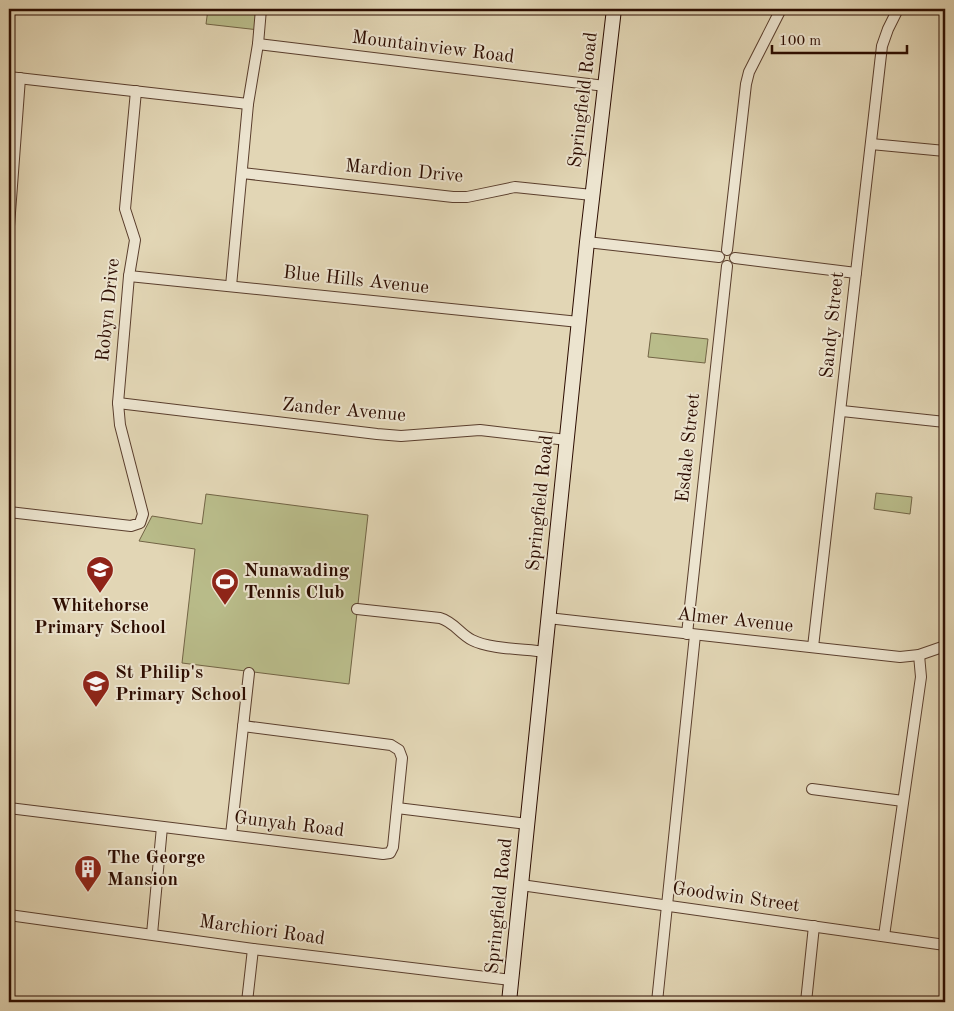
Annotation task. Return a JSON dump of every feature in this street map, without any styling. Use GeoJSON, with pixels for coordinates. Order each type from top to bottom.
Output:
{"type":"FeatureCollection","features":[{"type":"Feature","properties":{"kind":"main road","name":"Springfield Road"},"geometry":{"type":"LineString","coordinates":[[509,1002],[592,194],[614,9]]}},
{"type":"Feature","properties":{"kind":"street"},"geometry":{"type":"LineString","coordinates":[[231,286],[248,104],[258,44],[261,9]]}},
{"type":"Feature","properties":{"kind":"street"},"geometry":{"type":"LineString","coordinates":[[727,250],[746,84],[749,72],[781,9]]}},
{"type":"Feature","properties":{"kind":"street","name":"Sandy Street"},"geometry":{"type":"LineString","coordinates":[[813,647],[842,411],[882,46],[888,28],[898,9]]}},
{"type":"Feature","properties":{"kind":"street","name":"Mountainview Road"},"geometry":{"type":"LineString","coordinates":[[258,44],[605,86]]}},
{"type":"Feature","properties":{"kind":"street"},"geometry":{"type":"LineString","coordinates":[[9,77],[248,104]]}},
{"type":"Feature","properties":{"kind":"street"},"geometry":{"type":"LineString","coordinates":[[9,226],[20,78]]}},
{"type":"Feature","properties":{"kind":"street","name":"Robyn Drive"},"geometry":{"type":"LineString","coordinates":[[9,512],[132,526],[140,523],[143,514],[120,425],[118,402],[129,276],[135,240],[125,209],[136,91]]}},
{"type":"Feature","properties":{"kind":"street"},"geometry":{"type":"LineString","coordinates":[[871,144],[945,151]]}},
{"type":"Feature","properties":{"kind":"street","name":"Mardion Drive"},"geometry":{"type":"LineString","coordinates":[[242,172],[467,197],[515,186],[592,194]]}},
{"type":"Feature","properties":{"kind":"street"},"geometry":{"type":"LineString","coordinates":[[587,242],[719,258]]}},
{"type":"Feature","properties":{"kind":"street"},"geometry":{"type":"LineString","coordinates":[[727,250],[733,253],[735,258],[727,266],[720,262],[719,258],[720,253],[727,250]]}},
{"type":"Feature","properties":{"kind":"street"},"geometry":{"type":"LineString","coordinates":[[735,258],[856,273]]}},
{"type":"Feature","properties":{"kind":"street","name":"Esdale Street"},"geometry":{"type":"LineString","coordinates":[[657,1002],[727,266]]}},
{"type":"Feature","properties":{"kind":"street","name":"Blue Hills Avenue"},"geometry":{"type":"LineString","coordinates":[[129,276],[579,322]]}},
{"type":"Feature","properties":{"kind":"street","name":"Zander Avenue"},"geometry":{"type":"LineString","coordinates":[[118,402],[377,434],[402,436],[480,430],[567,440]]}},
{"type":"Feature","properties":{"kind":"street"},"geometry":{"type":"LineString","coordinates":[[842,411],[945,422]]}},
{"type":"Feature","properties":{"kind":"street"},"geometry":{"type":"LineString","coordinates":[[357,608],[440,618],[452,623],[465,636],[478,643],[545,652]]}},
{"type":"Feature","properties":{"kind":"street","name":"Almer Avenue"},"geometry":{"type":"LineString","coordinates":[[548,618],[900,657],[919,655],[945,646]]}},
{"type":"Feature","properties":{"kind":"street"},"geometry":{"type":"LineString","coordinates":[[884,936],[922,677],[919,655]]}},
{"type":"Feature","properties":{"kind":"street"},"geometry":{"type":"LineString","coordinates":[[231,835],[248,673]]}},
{"type":"Feature","properties":{"kind":"street"},"geometry":{"type":"LineString","coordinates":[[243,726],[391,745],[399,750],[402,758],[397,808],[527,824]]}},
{"type":"Feature","properties":{"kind":"street"},"geometry":{"type":"LineString","coordinates":[[812,789],[903,801]]}},
{"type":"Feature","properties":{"kind":"street","name":"Gunyah Road"},"geometry":{"type":"LineString","coordinates":[[9,808],[383,854],[390,853],[393,848],[397,808]]}},
{"type":"Feature","properties":{"kind":"street"},"geometry":{"type":"LineString","coordinates":[[152,934],[162,827]]}},
{"type":"Feature","properties":{"kind":"street","name":"Goodwin Street"},"geometry":{"type":"LineString","coordinates":[[521,885],[945,945]]}},
{"type":"Feature","properties":{"kind":"street","name":"Marchiori Road"},"geometry":{"type":"LineString","coordinates":[[9,915],[511,980]]}},
{"type":"Feature","properties":{"kind":"street"},"geometry":{"type":"LineString","coordinates":[[806,1002],[814,926]]}},
{"type":"Feature","properties":{"kind":"street"},"geometry":{"type":"LineString","coordinates":[[247,1002],[253,948]]}},
{"type":"Feature","properties":{"kind":"green space"},"geometry":{"type":"Polygon","coordinates":[[[208,9],[261,9],[259,30],[206,24],[208,9]]]}},
{"type":"Feature","properties":{"kind":"green space"},"geometry":{"type":"Polygon","coordinates":[[[651,333],[708,339],[705,363],[648,357],[651,333]]]}},
{"type":"Feature","properties":{"kind":"green space"},"geometry":{"type":"Polygon","coordinates":[[[876,493],[912,497],[910,514],[874,509],[876,493]]]}},
{"type":"Feature","properties":{"kind":"green space"},"geometry":{"type":"Polygon","coordinates":[[[206,494],[368,515],[349,684],[182,663],[195,549],[139,541],[152,516],[202,524],[206,494]]]}},
{"type":"Feature","properties":{"kind":"place","name":"Whitehorse Primary School"},"geometry":{"type":"Point","coordinates":[100,594]}},
{"type":"Feature","properties":{"kind":"place","name":"Nunawading Tennis Club"},"geometry":{"type":"Point","coordinates":[225,606]}},
{"type":"Feature","properties":{"kind":"place","name":"St Philip's Primary School"},"geometry":{"type":"Point","coordinates":[96,708]}},
{"type":"Feature","properties":{"kind":"place","name":"The George Mansion"},"geometry":{"type":"Point","coordinates":[88,893]}}]}
